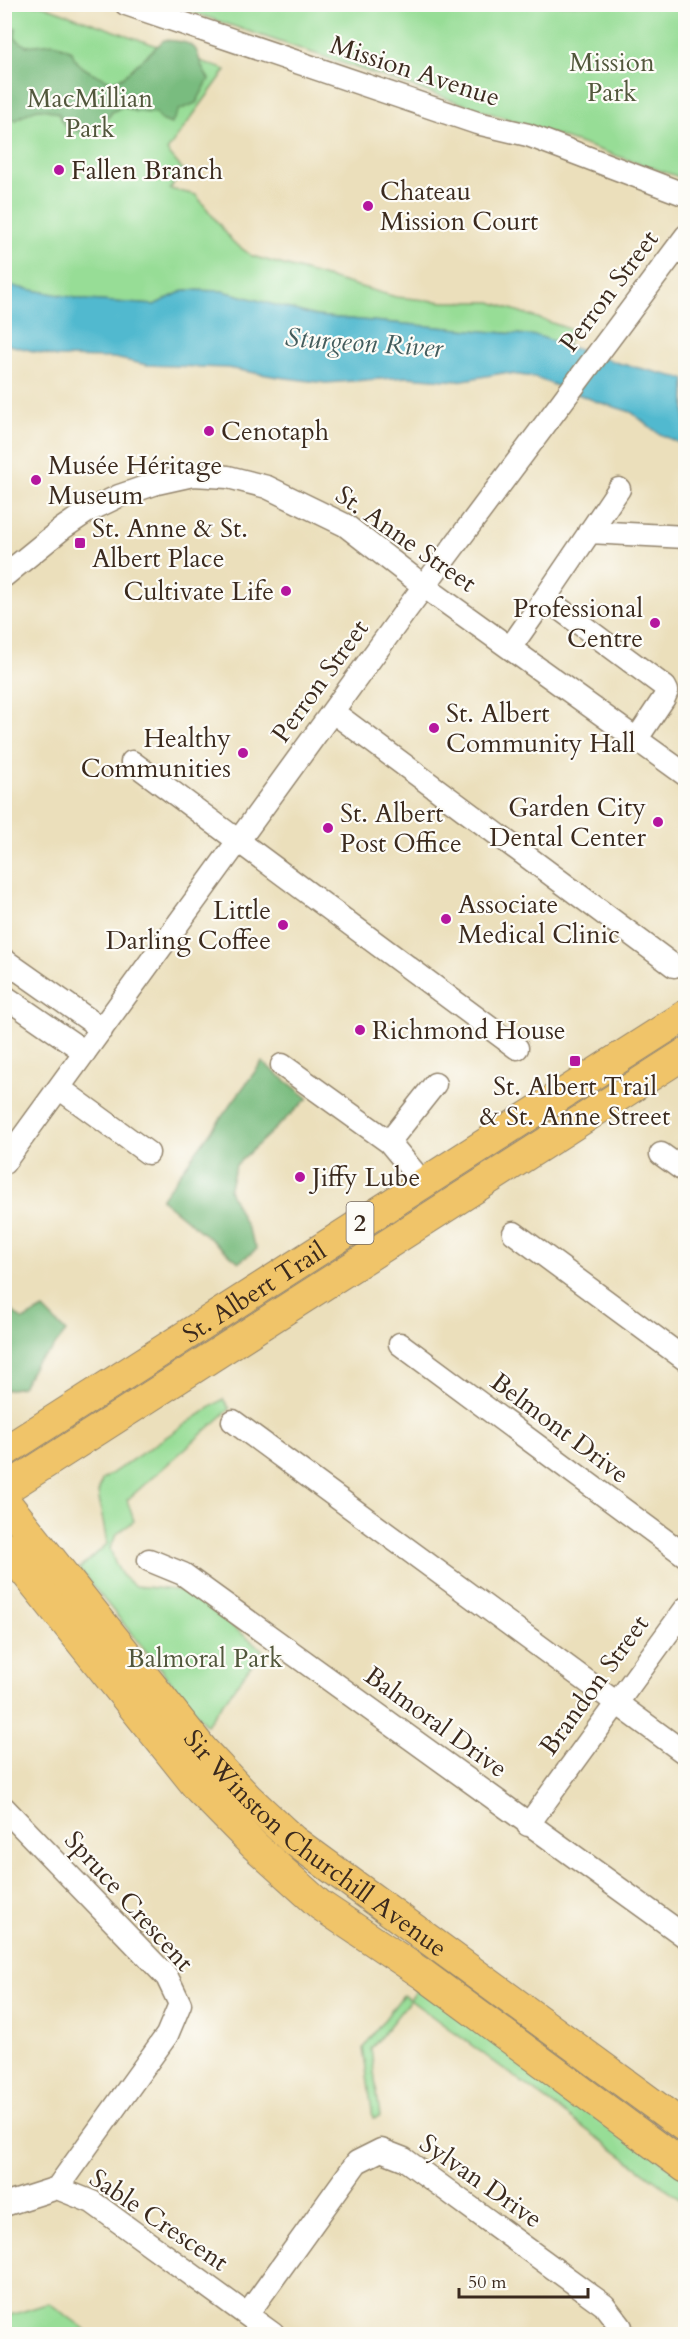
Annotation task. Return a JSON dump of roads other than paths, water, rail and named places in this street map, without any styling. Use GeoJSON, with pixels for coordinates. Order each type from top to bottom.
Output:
{"type":"FeatureCollection","features":[{"type":"Feature","properties":{"kind":"main road","name":"St. Albert Trail"},"geometry":{"type":"LineString","coordinates":[[4,1452],[686,1014]]}},
{"type":"Feature","properties":{"kind":"main road","name":"St. Albert Trail"},"geometry":{"type":"LineString","coordinates":[[4,1490],[686,1053]]}},
{"type":"Feature","properties":{"kind":"main road","name":"Sir Winston Churchill Avenue"},"geometry":{"type":"LineString","coordinates":[[4,1500],[204,1750],[248,1798],[294,1839],[686,2128]]}},
{"type":"Feature","properties":{"kind":"main road","name":"Sir Winston Churchill Avenue"},"geometry":{"type":"LineString","coordinates":[[4,1545],[199,1789],[255,1846],[320,1905],[424,1975],[686,2168]]}},
{"type":"Feature","properties":{"kind":"street","name":"Mission Avenue"},"geometry":{"type":"LineString","coordinates":[[126,4],[477,123],[528,135],[686,195]]}},
{"type":"Feature","properties":{"kind":"street","name":"Perron Street"},"geometry":{"type":"LineString","coordinates":[[4,1163],[333,712],[686,236]]}},
{"type":"Feature","properties":{"kind":"street","name":"St. Anne Street"},"geometry":{"type":"LineString","coordinates":[[4,576],[63,528],[88,511],[119,496],[157,483],[194,475],[228,477],[257,484],[345,525],[425,587],[686,775]]}},
{"type":"Feature","properties":{"kind":"street"},"geometry":{"type":"LineString","coordinates":[[510,648],[619,489]]}},
{"type":"Feature","properties":{"kind":"street"},"geometry":{"type":"LineString","coordinates":[[589,532],[686,537]]}},
{"type":"Feature","properties":{"kind":"street"},"geometry":{"type":"LineString","coordinates":[[544,598],[665,687],[667,691],[664,698],[636,740]]}},
{"type":"Feature","properties":{"kind":"street"},"geometry":{"type":"LineString","coordinates":[[333,712],[674,966]]}},
{"type":"Feature","properties":{"kind":"street"},"geometry":{"type":"LineString","coordinates":[[132,762],[517,1048]]}},
{"type":"Feature","properties":{"kind":"street"},"geometry":{"type":"LineString","coordinates":[[4,960],[102,1029]]}},
{"type":"Feature","properties":{"kind":"street"},"geometry":{"type":"LineString","coordinates":[[4,996],[85,1052]]}},
{"type":"Feature","properties":{"kind":"street"},"geometry":{"type":"LineString","coordinates":[[287,1059],[311,1076],[389,1142],[423,1183]]}},
{"type":"Feature","properties":{"kind":"street"},"geometry":{"type":"LineString","coordinates":[[311,1076],[347,1094]]}},
{"type":"Feature","properties":{"kind":"street"},"geometry":{"type":"LineString","coordinates":[[389,1142],[435,1084]]}},
{"type":"Feature","properties":{"kind":"street"},"geometry":{"type":"LineString","coordinates":[[59,1088],[148,1153]]}},
{"type":"Feature","properties":{"kind":"street"},"geometry":{"type":"LineString","coordinates":[[661,1154],[686,1172]]}},
{"type":"Feature","properties":{"kind":"street"},"geometry":{"type":"LineString","coordinates":[[514,1233],[686,1360]]}},
{"type":"Feature","properties":{"kind":"street","name":"Belmont Drive"},"geometry":{"type":"LineString","coordinates":[[400,1344],[686,1556]]}},
{"type":"Feature","properties":{"kind":"street"},"geometry":{"type":"LineString","coordinates":[[233,1421],[686,1754]]}},
{"type":"Feature","properties":{"kind":"street","name":"Balmoral Drive"},"geometry":{"type":"LineString","coordinates":[[149,1560],[183,1574],[686,1937]]}},
{"type":"Feature","properties":{"kind":"street","name":"Brandon Street"},"geometry":{"type":"LineString","coordinates":[[528,1825],[686,1608]]}},
{"type":"Feature","properties":{"kind":"street","name":"Spruce Crescent"},"geometry":{"type":"LineString","coordinates":[[4,1808],[168,1977],[180,2004],[167,2035],[57,2188]]}},
{"type":"Feature","properties":{"kind":"street","name":"Sylvan Drive"},"geometry":{"type":"LineString","coordinates":[[247,2315],[357,2162],[381,2150],[404,2159],[604,2305],[621,2327],[621,2334]]}},
{"type":"Feature","properties":{"kind":"street","name":"Sable Crescent"},"geometry":{"type":"LineString","coordinates":[[4,2205],[57,2188],[92,2202],[273,2334]]}},
{"type":"Feature","properties":{"kind":"water","name":"Sturgeon River"},"geometry":{"type":"Polygon","coordinates":[[[5,285],[87,300],[154,305],[185,290],[223,291],[316,316],[538,336],[618,363],[685,379],[685,446],[658,433],[631,412],[534,377],[503,373],[458,381],[407,377],[326,383],[227,368],[147,365],[114,358],[57,357],[5,344],[5,285]]]}},
{"type":"Feature","properties":{"kind":"place","name":"Fallen Branch"},"geometry":{"type":"Point","coordinates":[59,170]}},
{"type":"Feature","properties":{"kind":"place","name":"Chateau Mission Court"},"geometry":{"type":"Point","coordinates":[368,206]}},
{"type":"Feature","properties":{"kind":"place","name":"Cenotaph"},"geometry":{"type":"Point","coordinates":[209,431]}},
{"type":"Feature","properties":{"kind":"place","name":"Musée Héritage Museum"},"geometry":{"type":"Point","coordinates":[36,480]}},
{"type":"Feature","properties":{"kind":"place","name":"St. Anne & St. Albert Place"},"geometry":{"type":"Point","coordinates":[80,543]}},
{"type":"Feature","properties":{"kind":"place","name":"Cultivate Life"},"geometry":{"type":"Point","coordinates":[286,591]}},
{"type":"Feature","properties":{"kind":"place","name":"Professional Centre"},"geometry":{"type":"Point","coordinates":[655,623]}},
{"type":"Feature","properties":{"kind":"place","name":"St. Albert Community Hall"},"geometry":{"type":"Point","coordinates":[434,728]}},
{"type":"Feature","properties":{"kind":"place","name":"Healthy Communities"},"geometry":{"type":"Point","coordinates":[243,753]}},
{"type":"Feature","properties":{"kind":"place","name":"Garden City Dental Center"},"geometry":{"type":"Point","coordinates":[658,822]}},
{"type":"Feature","properties":{"kind":"place","name":"St. Albert Post Office"},"geometry":{"type":"Point","coordinates":[328,828]}},
{"type":"Feature","properties":{"kind":"place","name":"Associate Medical Clinic"},"geometry":{"type":"Point","coordinates":[446,919]}},
{"type":"Feature","properties":{"kind":"place","name":"Little Darling Coffee"},"geometry":{"type":"Point","coordinates":[283,925]}},
{"type":"Feature","properties":{"kind":"place","name":"Richmond House"},"geometry":{"type":"Point","coordinates":[360,1030]}},
{"type":"Feature","properties":{"kind":"place","name":"St. Albert Trail & St. Anne Street"},"geometry":{"type":"Point","coordinates":[575,1061]}},
{"type":"Feature","properties":{"kind":"place","name":"Jiffy Lube"},"geometry":{"type":"Point","coordinates":[300,1177]}},
{"type":"Feature","properties":{"kind":"park label","name":"Mission Park"},"geometry":{"type":"Point","coordinates":[612,76]}},
{"type":"Feature","properties":{"kind":"park label","name":"MacMillian Park"},"geometry":{"type":"Point","coordinates":[90,113]}},
{"type":"Feature","properties":{"kind":"park label","name":"Balmoral Park"},"geometry":{"type":"Point","coordinates":[205,1658]}}]}
